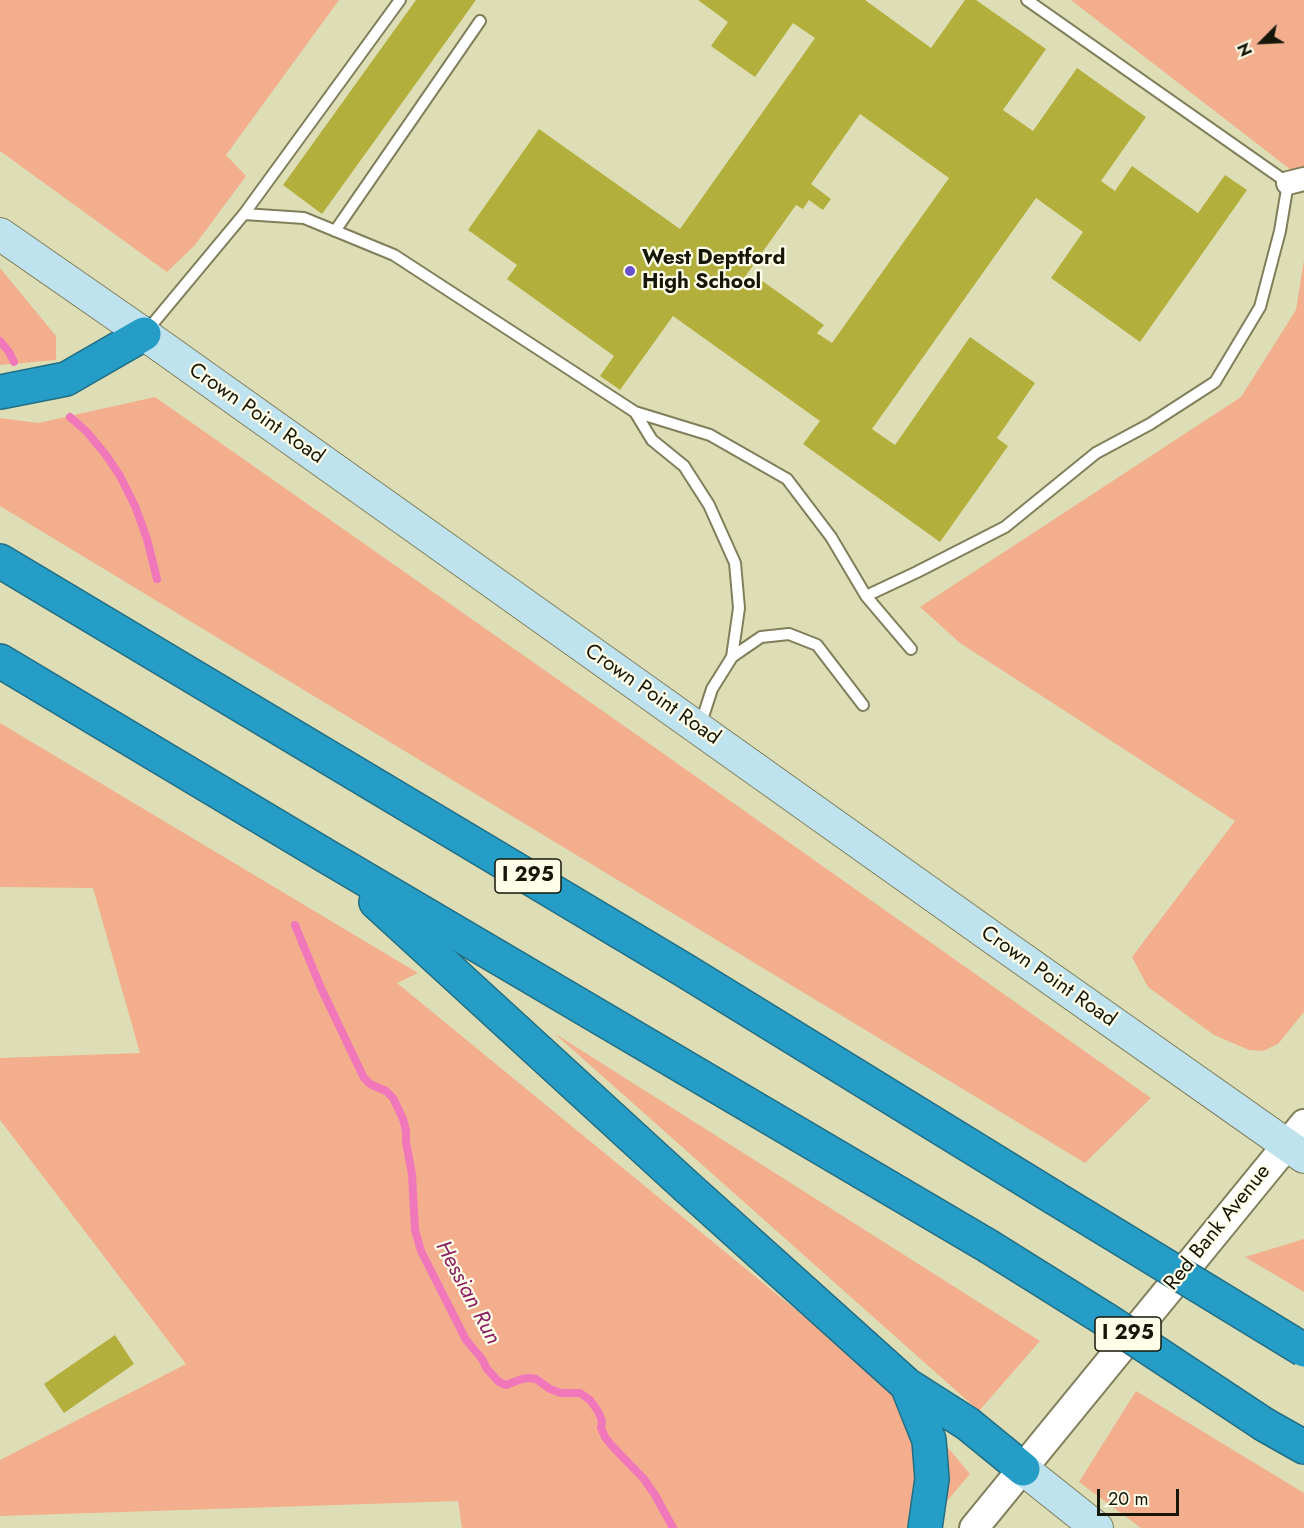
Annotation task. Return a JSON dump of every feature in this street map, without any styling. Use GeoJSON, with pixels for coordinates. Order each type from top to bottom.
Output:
{"type":"FeatureCollection","features":[{"type":"Feature","properties":{"kind":"highway"},"geometry":{"type":"LineString","coordinates":[[0,392],[66,379],[144,334]]}},
{"type":"Feature","properties":{"kind":"highway","name":"I 295"},"geometry":{"type":"LineString","coordinates":[[0,561],[684,970],[1304,1350]]}},
{"type":"Feature","properties":{"kind":"highway","name":"I 295"},"geometry":{"type":"LineString","coordinates":[[0,661],[988,1246],[1108,1321],[1265,1425],[1304,1447]]}},
{"type":"Feature","properties":{"kind":"highway"},"geometry":{"type":"LineString","coordinates":[[326,856],[907,1385],[968,1424],[1023,1469]]}},
{"type":"Feature","properties":{"kind":"highway"},"geometry":{"type":"LineString","coordinates":[[907,1385],[929,1440],[932,1479],[925,1528]]}},
{"type":"Feature","properties":{"kind":"main road","name":"Crown Point Road"},"geometry":{"type":"LineString","coordinates":[[0,234],[993,938],[1298,1142]]}},
{"type":"Feature","properties":{"kind":"main road"},"geometry":{"type":"LineString","coordinates":[[1023,1469],[1097,1528]]}},
{"type":"Feature","properties":{"kind":"street","name":"Red Bank Avenue"},"geometry":{"type":"LineString","coordinates":[[974,1528],[1298,1142]]}},
{"type":"Feature","properties":{"kind":"lane"},"geometry":{"type":"LineString","coordinates":[[144,334],[243,214],[399,0]]}},
{"type":"Feature","properties":{"kind":"lane"},"geometry":{"type":"LineString","coordinates":[[866,596],[1005,527],[1096,453],[1150,424],[1215,382],[1260,308],[1296,181],[1027,0]]}},
{"type":"Feature","properties":{"kind":"lane"},"geometry":{"type":"LineString","coordinates":[[335,231],[480,21]]}},
{"type":"Feature","properties":{"kind":"lane"},"geometry":{"type":"LineString","coordinates":[[243,214],[304,218],[394,255],[635,412],[710,435],[787,479],[831,537],[866,596],[911,649]]}},
{"type":"Feature","properties":{"kind":"lane"},"geometry":{"type":"LineString","coordinates":[[635,412],[652,440],[684,466],[710,505],[735,562],[739,608],[732,657]]}},
{"type":"Feature","properties":{"kind":"lane"},"geometry":{"type":"LineString","coordinates":[[699,729],[712,689],[732,657],[761,637],[789,634],[817,645],[863,705]]}},
{"type":"Feature","properties":{"kind":"shaded area"},"geometry":{"type":"Polygon","coordinates":[[[0,0],[339,0],[226,155],[246,176],[195,245],[167,272],[0,151],[0,0]]]}},
{"type":"Feature","properties":{"kind":"shaded area"},"geometry":{"type":"Polygon","coordinates":[[[1071,0],[1304,0],[1304,180],[1071,0]]]}},
{"type":"Feature","properties":{"kind":"shaded area"},"geometry":{"type":"Polygon","coordinates":[[[1304,260],[1304,1012],[1278,1044],[1263,1051],[1249,1050],[1214,1035],[1148,987],[1132,957],[1235,821],[960,643],[920,607],[1241,397],[1296,310],[1304,260]]]}},
{"type":"Feature","properties":{"kind":"shaded area"},"geometry":{"type":"Polygon","coordinates":[[[0,268],[56,336],[56,360],[0,365],[0,268]]]}},
{"type":"Feature","properties":{"kind":"shaded area"},"geometry":{"type":"Polygon","coordinates":[[[155,397],[1151,1098],[1085,1163],[0,506],[0,418],[38,423],[155,397]]]}},
{"type":"Feature","properties":{"kind":"shaded area"},"geometry":{"type":"Polygon","coordinates":[[[0,723],[418,973],[397,983],[912,1405],[970,1474],[924,1528],[462,1528],[458,1501],[0,1516],[0,1460],[186,1364],[0,1120],[0,1058],[140,1053],[93,888],[0,887],[0,723]]]}},
{"type":"Feature","properties":{"kind":"shaded area"},"geometry":{"type":"Polygon","coordinates":[[[554,1033],[1040,1341],[979,1411],[554,1033]]]}},
{"type":"Feature","properties":{"kind":"shaded area"},"geometry":{"type":"Polygon","coordinates":[[[1304,1239],[1304,1292],[1245,1257],[1304,1239]]]}},
{"type":"Feature","properties":{"kind":"shaded area"},"geometry":{"type":"Polygon","coordinates":[[[1136,1391],[1304,1493],[1304,1528],[1141,1528],[1079,1482],[1136,1391]]]}},
{"type":"Feature","properties":{"kind":"building"},"geometry":{"type":"Polygon","coordinates":[[[416,0],[476,0],[322,214],[283,185],[416,0]]]}},
{"type":"Feature","properties":{"kind":"building","name":"West Deptford High School"},"geometry":{"type":"Polygon","coordinates":[[[698,0],[865,0],[931,48],[965,0],[976,0],[1046,49],[1003,110],[1033,131],[1077,68],[1146,117],[1101,181],[1115,191],[1132,166],[1198,213],[1225,175],[1247,190],[1140,342],[1051,278],[1083,232],[1036,198],[872,429],[895,445],[970,337],[1035,383],[997,438],[1008,446],[940,542],[803,444],[820,421],[673,316],[620,390],[600,376],[614,356],[507,279],[517,265],[468,230],[539,129],[680,229],[815,38],[793,23],[755,77],[711,46],[728,22],[698,0]],[[860,114],[811,184],[831,199],[823,210],[809,200],[803,209],[796,205],[744,278],[756,287],[761,280],[824,325],[817,333],[832,343],[949,178],[860,114]]]}},
{"type":"Feature","properties":{"kind":"building"},"geometry":{"type":"Polygon","coordinates":[[[115,1335],[134,1364],[64,1413],[44,1384],[115,1335]]]}},
{"type":"Feature","properties":{"kind":"waterway","name":"Hessian Run"},"geometry":{"type":"LineString","coordinates":[[0,341],[14,362]]}},
{"type":"Feature","properties":{"kind":"waterway","name":"Hessian Run"},"geometry":{"type":"LineString","coordinates":[[70,417],[86,431],[120,476],[135,506],[147,539],[157,579]]}},
{"type":"Feature","properties":{"kind":"waterway","name":"Hessian Run"},"geometry":{"type":"LineString","coordinates":[[295,925],[321,988],[364,1078],[393,1098],[403,1119],[412,1174],[415,1230],[421,1251],[466,1340],[499,1382],[506,1385],[522,1379],[536,1379],[550,1389],[561,1393],[580,1393],[590,1400],[598,1411],[605,1437],[644,1479],[673,1528]]}},
{"type":"Feature","properties":{"kind":"place","name":"West Deptford High School"},"geometry":{"type":"Point","coordinates":[630,271]}}]}
